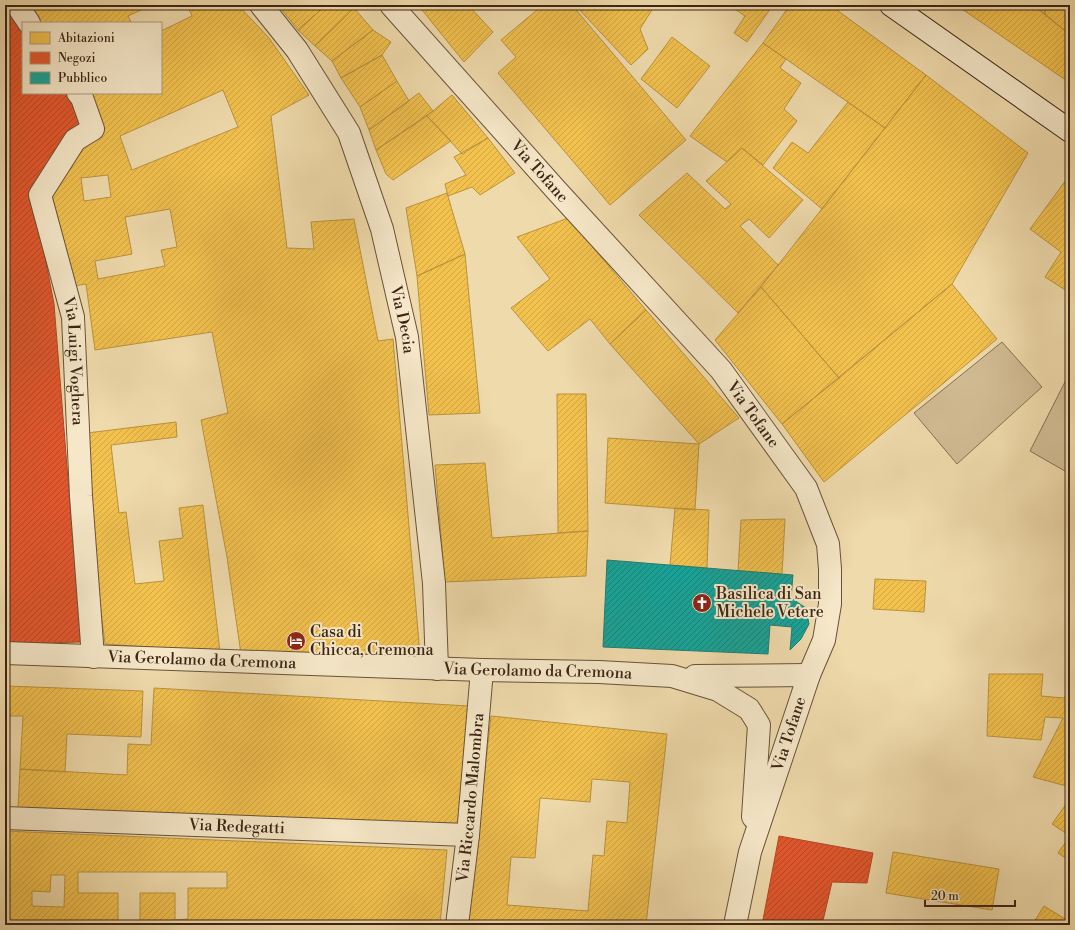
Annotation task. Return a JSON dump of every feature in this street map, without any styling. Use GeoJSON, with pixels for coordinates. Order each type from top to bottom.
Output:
{"type":"FeatureCollection","features":[{"type":"Feature","properties":{"kind":"street"},"geometry":{"type":"LineString","coordinates":[[17,5],[28,22]]}},
{"type":"Feature","properties":{"kind":"street","name":"Via Decia"},"geometry":{"type":"LineString","coordinates":[[261,5],[297,50],[349,133],[382,229],[407,337],[434,583],[437,668]]}},
{"type":"Feature","properties":{"kind":"street","name":"Via Tofane"},"geometry":{"type":"LineString","coordinates":[[391,5],[557,191],[721,370],[806,488],[828,544],[830,604],[824,640],[809,674],[750,852],[735,925]]}},
{"type":"Feature","properties":{"kind":"street"},"geometry":{"type":"LineString","coordinates":[[891,5],[1070,131]]}},
{"type":"Feature","properties":{"kind":"street","name":"Via Luigi Voghera"},"geometry":{"type":"LineString","coordinates":[[79,94],[82,98],[93,129],[74,140],[40,195],[73,318],[81,496],[93,656]]}},
{"type":"Feature","properties":{"kind":"street","name":"Via Gerolamo da Cremona"},"geometry":{"type":"LineString","coordinates":[[5,653],[482,670],[599,672],[672,676],[718,690],[749,709],[759,725],[750,852]]}},
{"type":"Feature","properties":{"kind":"street","name":"Via Riccardo Malombra"},"geometry":{"type":"LineString","coordinates":[[457,925],[468,835],[482,670]]}},
{"type":"Feature","properties":{"kind":"street"},"geometry":{"type":"LineString","coordinates":[[672,676],[809,674]]}},
{"type":"Feature","properties":{"kind":"street","name":"Via Redegatti"},"geometry":{"type":"LineString","coordinates":[[5,818],[468,835]]}},
{"type":"Feature","properties":{"kind":"shaded area"},"geometry":{"type":"Polygon","coordinates":[[[1002,342],[1042,387],[957,464],[914,413],[1002,342]]]}},
{"type":"Feature","properties":{"kind":"shaded area"},"geometry":{"type":"Polygon","coordinates":[[[1067,378],[1070,379],[1070,474],[1030,451],[1067,378]]]}},
{"type":"Feature","properties":{"kind":"building: Abitazioni"},"geometry":{"type":"Polygon","coordinates":[[[25,5],[152,5],[128,16],[131,22],[37,22],[25,5]]]}},
{"type":"Feature","properties":{"kind":"building: Abitazioni"},"geometry":{"type":"Polygon","coordinates":[[[187,5],[238,5],[269,38],[309,95],[271,116],[287,248],[314,249],[311,222],[354,219],[378,341],[393,339],[420,655],[241,654],[227,557],[201,420],[228,413],[212,332],[95,350],[86,284],[74,286],[50,196],[76,146],[86,94],[162,94],[162,31],[192,16],[187,5]],[[223,90],[120,136],[132,170],[238,127],[223,90]],[[108,175],[81,178],[84,201],[111,197],[108,175]],[[170,209],[125,217],[132,254],[95,261],[98,279],[165,266],[161,250],[177,247],[170,209]]]}},
{"type":"Feature","properties":{"kind":"building: Abitazioni"},"geometry":{"type":"Polygon","coordinates":[[[278,5],[326,5],[298,30],[278,5]]]}},
{"type":"Feature","properties":{"kind":"building: Abitazioni"},"geometry":{"type":"Polygon","coordinates":[[[326,5],[351,5],[354,8],[315,46],[298,30],[326,5]]]}},
{"type":"Feature","properties":{"kind":"building: Abitazioni"},"geometry":{"type":"Polygon","coordinates":[[[418,5],[468,5],[493,32],[464,62],[418,5]]]}},
{"type":"Feature","properties":{"kind":"building: Abitazioni"},"geometry":{"type":"Polygon","coordinates":[[[543,5],[572,5],[686,140],[610,205],[498,73],[516,57],[501,40],[543,5]]]}},
{"type":"Feature","properties":{"kind":"building: Abitazioni"},"geometry":{"type":"Polygon","coordinates":[[[575,5],[655,5],[640,29],[648,49],[631,65],[575,5]]]}},
{"type":"Feature","properties":{"kind":"building: Abitazioni"},"geometry":{"type":"Polygon","coordinates":[[[729,5],[773,5],[747,42],[734,33],[745,16],[729,5]]]}},
{"type":"Feature","properties":{"kind":"building: Abitazioni"},"geometry":{"type":"Polygon","coordinates":[[[790,5],[830,5],[926,75],[885,128],[763,43],[790,5]]]}},
{"type":"Feature","properties":{"kind":"building: Abitazioni"},"geometry":{"type":"Polygon","coordinates":[[[956,5],[1033,5],[1070,35],[1070,83],[956,5]]]}},
{"type":"Feature","properties":{"kind":"building: Abitazioni"},"geometry":{"type":"Polygon","coordinates":[[[1033,5],[1046,5],[1045,14],[1033,5]]]}},
{"type":"Feature","properties":{"kind":"building: Abitazioni"},"geometry":{"type":"Polygon","coordinates":[[[1046,5],[1070,5],[1070,35],[1045,14],[1046,5]]]}},
{"type":"Feature","properties":{"kind":"building: Abitazioni"},"geometry":{"type":"Polygon","coordinates":[[[354,8],[373,30],[332,61],[315,46],[354,8]]]}},
{"type":"Feature","properties":{"kind":"building: Abitazioni"},"geometry":{"type":"Polygon","coordinates":[[[373,30],[391,42],[382,55],[341,78],[332,61],[373,30]]]}},
{"type":"Feature","properties":{"kind":"building: Abitazioni"},"geometry":{"type":"Polygon","coordinates":[[[672,37],[710,66],[677,108],[641,79],[672,37]]]}},
{"type":"Feature","properties":{"kind":"building: Abitazioni"},"geometry":{"type":"Polygon","coordinates":[[[763,43],[786,59],[780,68],[801,83],[784,109],[797,121],[763,165],[742,148],[727,162],[690,136],[763,43]]]}},
{"type":"Feature","properties":{"kind":"building: Abitazioni"},"geometry":{"type":"Polygon","coordinates":[[[382,55],[397,81],[360,107],[341,78],[382,55]]]}},
{"type":"Feature","properties":{"kind":"building: Abitazioni"},"geometry":{"type":"Polygon","coordinates":[[[926,75],[1028,153],[952,284],[839,378],[761,287],[926,75]]]}},
{"type":"Feature","properties":{"kind":"building: Abitazioni"},"geometry":{"type":"Polygon","coordinates":[[[397,81],[409,101],[369,130],[360,107],[397,81]]]}},
{"type":"Feature","properties":{"kind":"building: Abitazioni"},"geometry":{"type":"Polygon","coordinates":[[[419,93],[433,111],[376,150],[369,130],[419,93]]]}},
{"type":"Feature","properties":{"kind":"building: Abitazioni"},"geometry":{"type":"Polygon","coordinates":[[[452,95],[488,138],[462,154],[427,116],[452,95]]]}},
{"type":"Feature","properties":{"kind":"building: Abitazioni"},"geometry":{"type":"Polygon","coordinates":[[[848,102],[885,128],[822,209],[773,168],[792,142],[808,153],[848,102]]]}},
{"type":"Feature","properties":{"kind":"building: Abitazioni"},"geometry":{"type":"Polygon","coordinates":[[[427,116],[451,141],[393,180],[386,174],[376,150],[427,116]]]}},
{"type":"Feature","properties":{"kind":"building: Abitazioni"},"geometry":{"type":"Polygon","coordinates":[[[488,138],[515,173],[480,195],[472,187],[448,196],[445,184],[466,175],[454,157],[488,138]]]}},
{"type":"Feature","properties":{"kind":"building: Abitazioni"},"geometry":{"type":"Polygon","coordinates":[[[742,148],[803,200],[769,238],[749,219],[740,226],[778,265],[738,313],[639,215],[687,173],[725,209],[731,204],[706,181],[742,148]]]}},
{"type":"Feature","properties":{"kind":"building: Abitazioni"},"geometry":{"type":"Polygon","coordinates":[[[1066,180],[1070,183],[1070,293],[1045,277],[1061,252],[1030,229],[1066,180]]]}},
{"type":"Feature","properties":{"kind":"building: Abitazioni"},"geometry":{"type":"Polygon","coordinates":[[[447,193],[465,254],[417,276],[406,208],[447,193]]]}},
{"type":"Feature","properties":{"kind":"building: Abitazioni"},"geometry":{"type":"Polygon","coordinates":[[[568,218],[646,310],[610,344],[590,319],[548,351],[511,308],[550,279],[517,237],[568,218]]]}},
{"type":"Feature","properties":{"kind":"building: Abitazioni"},"geometry":{"type":"Polygon","coordinates":[[[465,254],[480,413],[429,415],[417,276],[465,254]]]}},
{"type":"Feature","properties":{"kind":"building: Abitazioni"},"geometry":{"type":"Polygon","coordinates":[[[952,284],[997,339],[824,482],[782,424],[952,284]]]}},
{"type":"Feature","properties":{"kind":"building: Abitazioni"},"geometry":{"type":"Polygon","coordinates":[[[761,287],[839,378],[782,424],[715,340],[761,287]]]}},
{"type":"Feature","properties":{"kind":"building: Abitazioni"},"geometry":{"type":"Polygon","coordinates":[[[646,310],[739,418],[699,444],[610,344],[646,310]]]}},
{"type":"Feature","properties":{"kind":"building: Abitazioni"},"geometry":{"type":"Polygon","coordinates":[[[557,394],[586,394],[588,531],[558,533],[557,394]]]}},
{"type":"Feature","properties":{"kind":"building: Abitazioni"},"geometry":{"type":"Polygon","coordinates":[[[176,422],[177,437],[111,445],[119,513],[126,512],[135,584],[164,581],[159,541],[183,538],[179,508],[203,505],[220,652],[105,644],[79,434],[176,422]]]}},
{"type":"Feature","properties":{"kind":"building: Abitazioni"},"geometry":{"type":"Polygon","coordinates":[[[608,438],[699,444],[695,510],[605,503],[608,438]]]}},
{"type":"Feature","properties":{"kind":"building: Abitazioni"},"geometry":{"type":"Polygon","coordinates":[[[485,463],[492,538],[588,531],[586,576],[445,582],[435,465],[485,463]]]}},
{"type":"Feature","properties":{"kind":"building: Abitazioni"},"geometry":{"type":"Polygon","coordinates":[[[675,508],[709,510],[707,568],[670,565],[675,508]]]}},
{"type":"Feature","properties":{"kind":"building: Abitazioni"},"geometry":{"type":"Polygon","coordinates":[[[785,519],[782,574],[738,571],[741,520],[785,519]]]}},
{"type":"Feature","properties":{"kind":"building: Abitazioni"},"geometry":{"type":"Polygon","coordinates":[[[875,579],[926,581],[924,612],[873,609],[875,579]]]}},
{"type":"Feature","properties":{"kind":"building: Abitazioni"},"geometry":{"type":"Polygon","coordinates":[[[989,674],[1043,674],[1041,696],[1064,698],[1070,687],[1070,787],[1033,777],[1063,718],[1045,717],[1041,740],[987,736],[989,674]]]}},
{"type":"Feature","properties":{"kind":"building: Abitazioni"},"geometry":{"type":"Polygon","coordinates":[[[5,686],[143,691],[141,737],[67,734],[65,772],[20,769],[23,716],[5,716],[5,686]]]}},
{"type":"Feature","properties":{"kind":"building: Abitazioni"},"geometry":{"type":"Polygon","coordinates":[[[154,688],[469,706],[461,833],[18,808],[20,769],[127,775],[128,744],[151,745],[154,688]]]}},
{"type":"Feature","properties":{"kind":"building: Abitazioni"},"geometry":{"type":"Polygon","coordinates":[[[491,716],[667,734],[646,925],[468,925],[491,716]],[[592,779],[590,802],[540,798],[535,858],[511,857],[507,905],[588,911],[593,855],[604,856],[607,821],[627,823],[630,782],[592,779]]]}},
{"type":"Feature","properties":{"kind":"building: Abitazioni"},"geometry":{"type":"Polygon","coordinates":[[[1070,800],[1070,836],[1052,824],[1070,800]]]}},
{"type":"Feature","properties":{"kind":"building: Abitazioni"},"geometry":{"type":"Polygon","coordinates":[[[5,831],[447,850],[440,925],[5,925],[5,831]]]}},
{"type":"Feature","properties":{"kind":"building: Abitazioni"},"geometry":{"type":"Polygon","coordinates":[[[1070,836],[1070,861],[1058,853],[1070,836]]]}},
{"type":"Feature","properties":{"kind":"building: Abitazioni"},"geometry":{"type":"Polygon","coordinates":[[[893,852],[999,869],[992,910],[886,893],[893,852]]]}},
{"type":"Feature","properties":{"kind":"building: Abitazioni"},"geometry":{"type":"Polygon","coordinates":[[[78,872],[227,872],[227,888],[188,888],[188,919],[175,920],[175,893],[140,893],[140,921],[118,922],[118,893],[78,893],[78,872]]]}},
{"type":"Feature","properties":{"kind":"building: Abitazioni"},"geometry":{"type":"Polygon","coordinates":[[[51,875],[65,875],[64,907],[32,906],[32,891],[50,892],[51,875]]]}},
{"type":"Feature","properties":{"kind":"building: Abitazioni"},"geometry":{"type":"Polygon","coordinates":[[[1044,906],[1070,922],[1070,925],[1032,925],[1044,906]]]}},
{"type":"Feature","properties":{"kind":"building: Negozi"},"geometry":{"type":"Polygon","coordinates":[[[5,5],[7,5],[22,28],[22,94],[67,94],[82,118],[34,200],[54,304],[81,642],[5,644],[5,5]]]}},
{"type":"Feature","properties":{"kind":"building: Negozi"},"geometry":{"type":"Polygon","coordinates":[[[779,836],[873,853],[867,883],[832,882],[822,925],[762,925],[779,836]]]}},
{"type":"Feature","properties":{"kind":"building: Pubblico","name":"Basilica di San Michele Vetere"},"geometry":{"type":"Polygon","coordinates":[[[607,560],[793,575],[791,598],[806,608],[809,624],[801,639],[790,650],[792,627],[770,625],[768,654],[603,647],[607,560]]]}},
{"type":"Feature","properties":{"kind":"place","name":"Basilica di San Michele Vetere"},"geometry":{"type":"Point","coordinates":[702,603]}},
{"type":"Feature","properties":{"kind":"place","name":"Casa di Chicca, Cremona"},"geometry":{"type":"Point","coordinates":[296,641]}}]}
